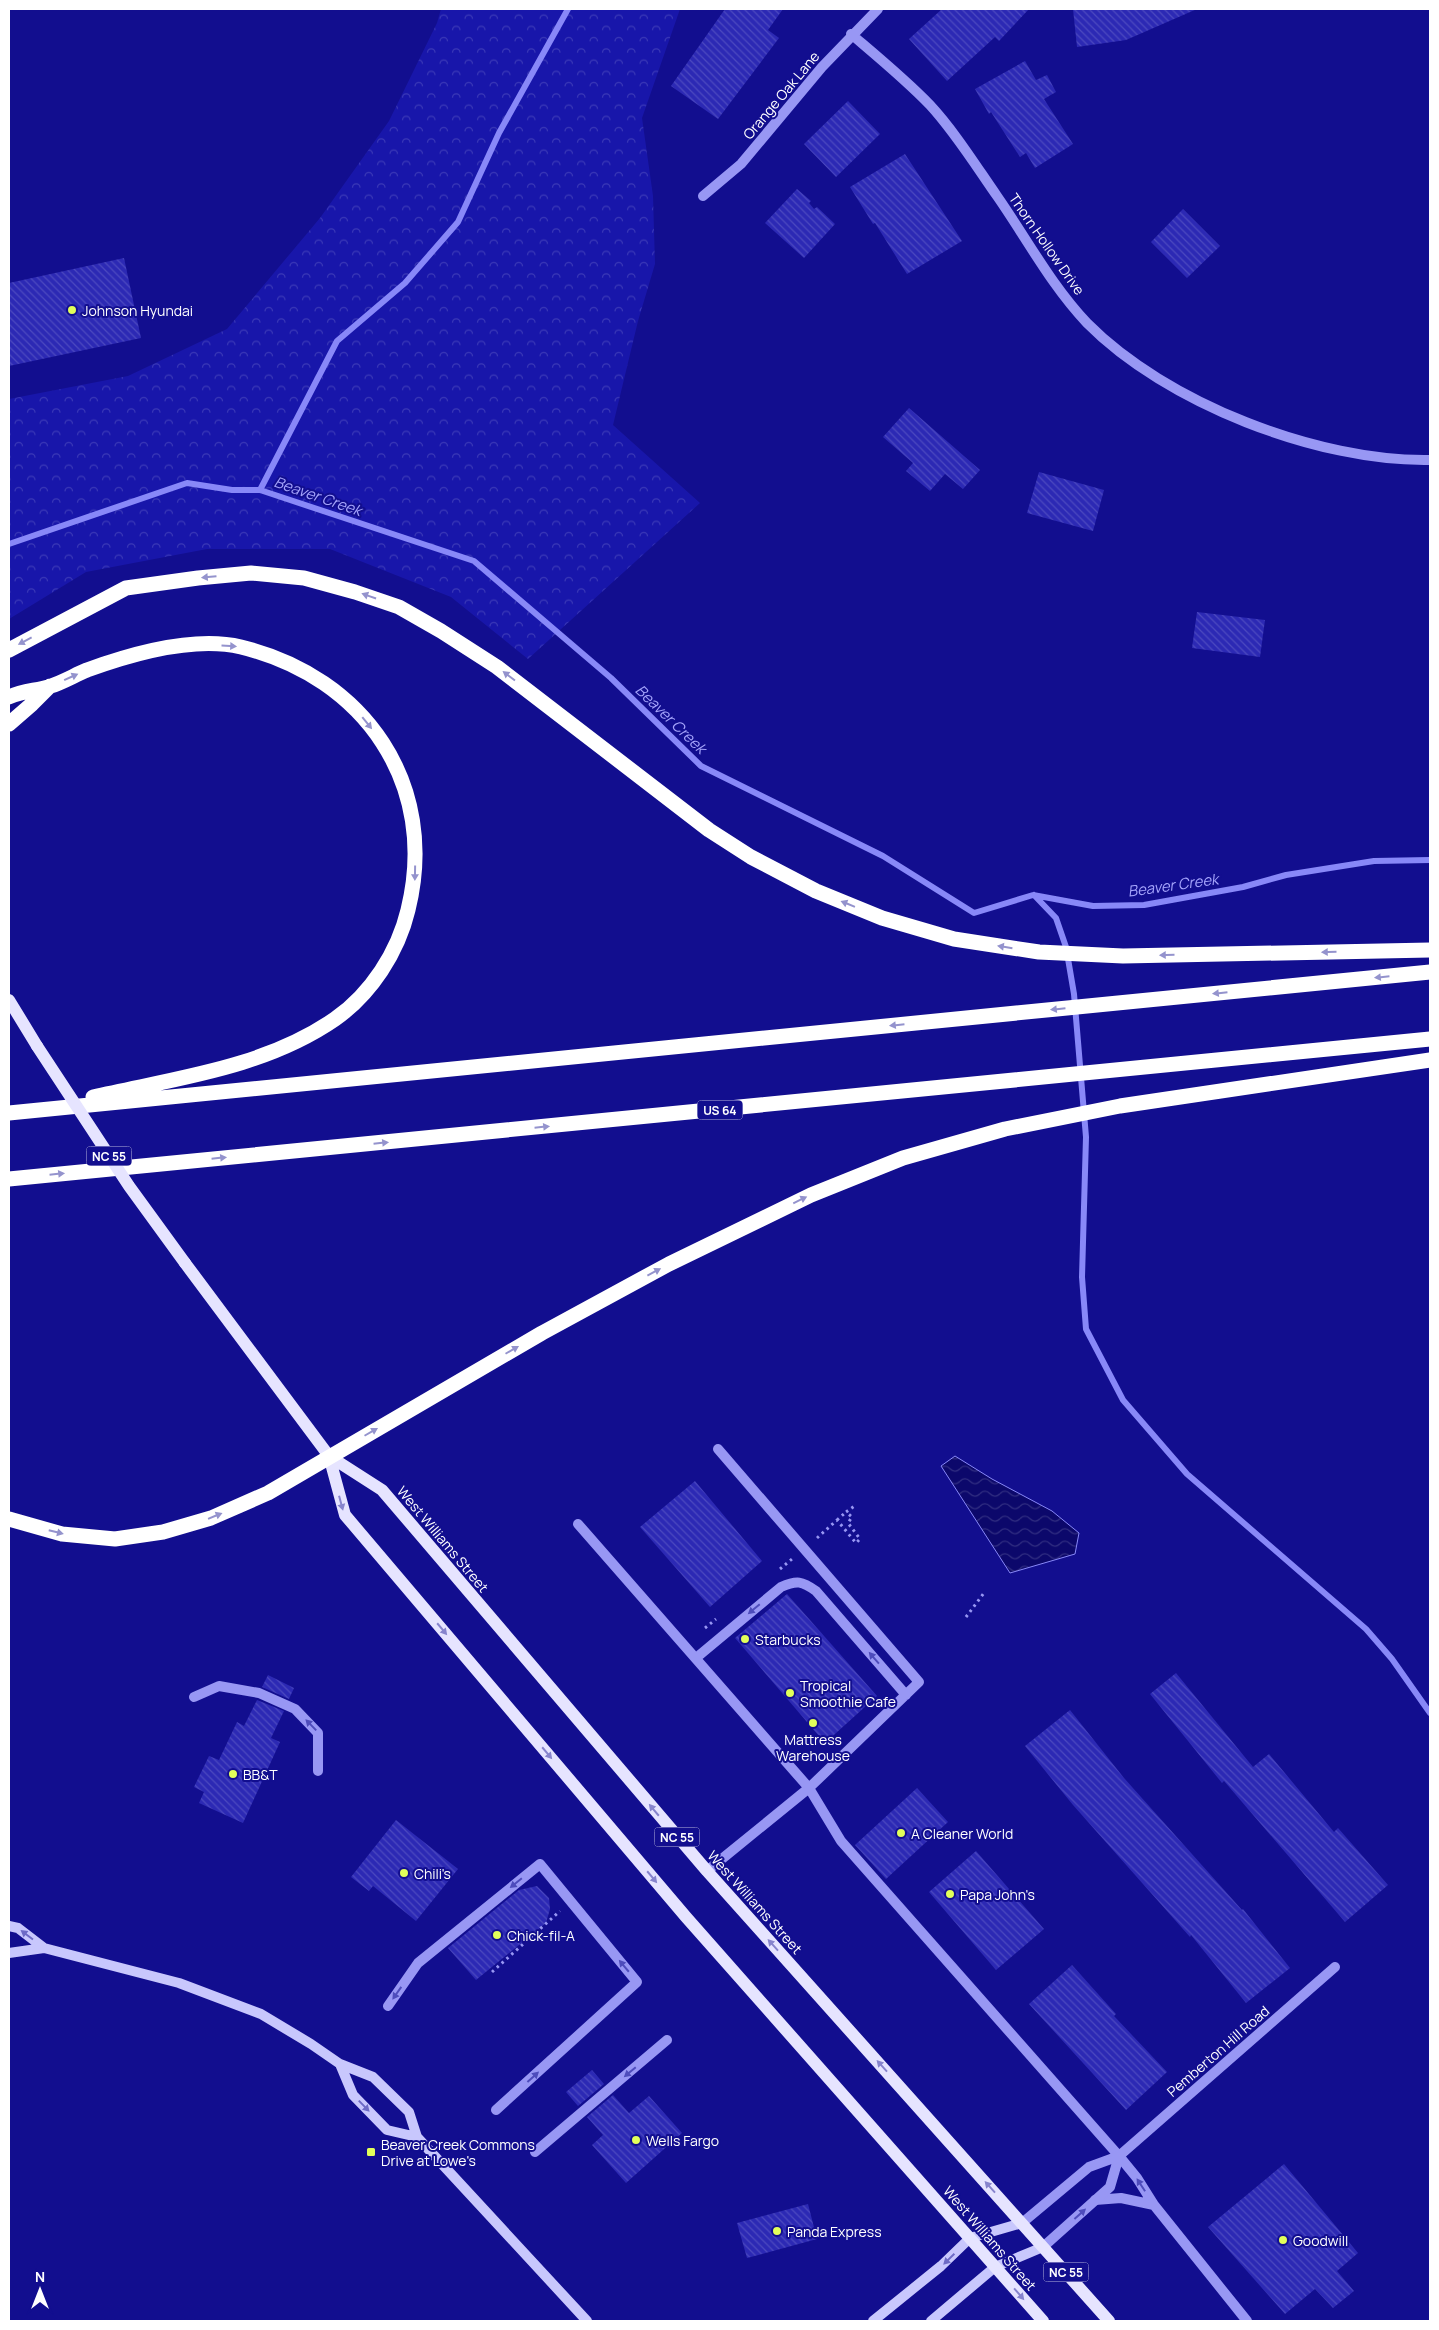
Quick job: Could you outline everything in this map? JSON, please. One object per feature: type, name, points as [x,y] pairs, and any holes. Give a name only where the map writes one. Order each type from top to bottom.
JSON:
[{"type":"highway","points":[[9,650],[126,588],[198,578],[251,574],[304,578],[355,592],[399,607],[441,631],[497,667],[672,802],[751,857],[816,891],[882,918],[954,939],[1039,952],[1123,956],[1430,950]]},
{"type":"highway","points":[[9,698],[24,690],[50,686],[117,660],[157,649],[198,644],[239,646],[282,659],[321,679],[359,712],[383,742],[400,775],[410,807],[416,839],[414,884],[403,931],[389,959],[369,987],[338,1017],[294,1044],[248,1061],[34,1111]]},
{"type":"highway","points":[[9,724],[50,686]]},
{"type":"highway","points":[[9,1113],[1430,972]]},
{"type":"highway","name":"US 64","points":[[9,1179],[1430,1039]]},
{"type":"highway","points":[[9,1519],[62,1534],[115,1539],[162,1532],[211,1518],[268,1493],[542,1333],[669,1264],[811,1195],[903,1158],[1005,1129],[1120,1106],[1430,1060]]},
{"type":"main road","name":"NC 55","points":[[12,1005],[129,1186],[329,1456]]},
{"type":"main road","name":"West Williams Street","points":[[329,1456],[382,1490],[707,1872],[1108,2321]]},
{"type":"main road","name":"West Williams Street","points":[[329,1456],[345,1515],[686,1917],[1043,2321]]},
{"type":"street","name":"Orange Oak Lane","points":[[704,196],[740,164],[851,34],[878,9]]},
{"type":"street","name":"Thorn Hollow Drive","points":[[851,34],[930,106],[999,198],[1061,292],[1086,322],[1140,368],[1209,405],[1266,430],[1312,445],[1354,453],[1430,460]]},
{"type":"street","points":[[707,1872],[809,1788],[919,1682],[718,1449]]},
{"type":"street","points":[[578,1524],[809,1788],[842,1841],[854,1856],[1119,2156],[1137,2178],[1154,2205],[1247,2321]]},
{"type":"street","points":[[696,1658],[781,1587],[795,1580],[804,1583],[816,1591],[906,1695]]},
{"type":"street","points":[[194,1697],[219,1686],[259,1693],[295,1709],[318,1733],[318,1771]]},
{"type":"street","points":[[388,2006],[418,1963],[540,1864],[637,1982],[496,2110]]},
{"type":"street","points":[[9,1926],[18,1928],[44,1948]]},
{"type":"street","points":[[9,1953],[44,1948],[145,1973],[206,1991],[269,2018],[340,2064],[373,2076],[409,2112],[416,2137],[586,2321]]},
{"type":"street","name":"Pemberton Hill Road","points":[[1022,2223],[1089,2167],[1119,2156],[1335,1967]]},
{"type":"street","points":[[535,2152],[667,2040]]},
{"type":"street","points":[[340,2064],[353,2095],[387,2130],[416,2137]]},
{"type":"street","points":[[931,2321],[995,2267],[1043,2246],[1110,2186],[1119,2156]]},
{"type":"street","points":[[1095,2200],[1121,2198],[1154,2205]]},
{"type":"street","points":[[873,2321],[918,2286],[970,2238],[1022,2223]]},
{"type":"path","points":[[817,1538],[856,1504]]},
{"type":"path","points":[[837,1520],[856,1543],[860,1539],[848,1523],[852,1517],[846,1512]]},
{"type":"path","points":[[966,1617],[984,1593]]},
{"type":"path","points":[[492,1972],[565,1907]]},
{"type":"green space","points":[[441,9],[680,9],[642,118],[653,196],[655,264],[638,321],[613,425],[700,503],[528,659],[451,597],[330,549],[207,549],[86,572],[9,619],[9,399],[128,376],[227,329],[320,218],[389,121],[437,23]]},
{"type":"water","points":[[955,1456],[992,1479],[1052,1511],[1079,1533],[1075,1554],[1010,1573],[941,1466]]},
{"type":"building","points":[[725,9],[783,9],[768,30],[779,38],[718,119],[671,86]]},
{"type":"building","points":[[942,9],[1029,9],[999,41],[995,37],[947,81],[909,39]]},
{"type":"building","points":[[1073,9],[1197,9],[1126,40],[1077,47]]},
{"type":"building","points":[[1025,61],[1036,80],[1047,75],[1056,92],[1044,99],[1073,144],[1035,168],[1026,153],[1020,157],[991,112],[989,114],[975,89]]},
{"type":"building","points":[[848,101],[880,134],[836,177],[804,144]]},
{"type":"building","points":[[905,154],[962,241],[907,274],[850,187]]},
{"type":"building","points":[[797,189],[811,201],[809,203],[814,209],[817,207],[835,224],[804,258],[765,223]]},
{"type":"building","points":[[1183,209],[1220,246],[1187,278],[1151,242]]},
{"type":"building","name":"Johnson Hyundai","points":[[124,258],[141,338],[9,366],[9,283]]},
{"type":"building","points":[[909,408],[980,470],[963,489],[945,474],[930,491],[906,471],[913,463],[883,437]]},
{"type":"building","points":[[1039,472],[1104,490],[1093,531],[1027,513]]},
{"type":"building","points":[[1197,612],[1265,620],[1260,657],[1192,648]]},
{"type":"building","points":[[695,1481],[762,1561],[710,1607],[640,1527]]},
{"type":"building","points":[[787,1594],[877,1696],[825,1743],[735,1638]]},
{"type":"building","points":[[1176,1673],[1253,1767],[1269,1754],[1334,1832],[1338,1828],[1388,1885],[1345,1922],[1224,1781],[1222,1783],[1150,1694]]},
{"type":"building","points":[[268,1675],[294,1688],[289,1699],[262,1687]]},
{"type":"building","name":"BB&T","points":[[257,1700],[284,1711],[271,1738],[280,1742],[243,1823],[199,1803],[204,1792],[194,1787],[209,1756],[219,1760],[237,1722],[244,1726]]},
{"type":"building","points":[[1070,1710],[1124,1778],[1243,1909],[1290,1968],[1246,2003],[1191,1935],[1190,1937],[1073,1805],[1025,1746]]},
{"type":"building","name":"A Cleaner World","points":[[917,1788],[948,1822],[886,1879],[855,1845]]},
{"type":"building","name":"Chili's","points":[[396,1820],[458,1869],[416,1921],[373,1886],[369,1891],[351,1877]]},
{"type":"building","points":[[976,1851],[1044,1929],[996,1970],[929,1892]]},
{"type":"building","name":"Chick-fil-A","points":[[537,1886],[549,1898],[550,1909],[546,1923],[476,1980],[448,1948],[519,1890]]},
{"type":"building","points":[[1072,1965],[1116,2014],[1114,2016],[1167,2072],[1126,2110],[1029,2004]]},
{"type":"building","points":[[592,2070],[604,2084],[578,2106],[566,2092]]},
{"type":"building","name":"Wells Fargo","points":[[613,2095],[629,2113],[649,2096],[682,2133],[626,2183],[592,2145],[603,2135],[587,2117]]},
{"type":"building","name":"Goodwill","points":[[1284,2164],[1358,2253],[1337,2271],[1354,2291],[1333,2308],[1315,2289],[1285,2314],[1208,2227]]},
{"type":"building","name":"Panda Express","points":[[808,2204],[817,2239],[747,2258],[737,2223]]},
{"type":"waterway","points":[[260,490],[337,341],[405,283],[458,222],[499,133],[568,9]]},
{"type":"waterway","name":"Beaver Creek","points":[[9,544],[187,483],[232,490],[260,490],[474,561],[611,678],[701,766],[883,856],[974,913],[1033,895],[1093,906],[1144,905],[1243,887],[1286,875],[1374,861],[1430,860]]},
{"type":"waterway","points":[[1034,895],[1056,918],[1066,947],[1074,994],[1086,1137],[1082,1277],[1086,1329],[1123,1400],[1187,1474],[1366,1629],[1392,1659],[1430,1713]]},
{"type":"place","name":"Johnson Hyundai","points":[[72,310]]},
{"type":"place","name":"Starbucks","points":[[745,1639]]},
{"type":"place","name":"Tropical Smoothie Cafe","points":[[790,1693]]},
{"type":"place","name":"Mattress Warehouse","points":[[813,1723]]},
{"type":"place","name":"BB&T","points":[[233,1774]]},
{"type":"place","name":"A Cleaner World","points":[[901,1833]]},
{"type":"place","name":"Chili's","points":[[404,1873]]},
{"type":"place","name":"Papa John's","points":[[950,1894]]},
{"type":"place","name":"Chick-fil-A","points":[[497,1935]]},
{"type":"place","name":"Wells Fargo","points":[[636,2140]]},
{"type":"place","name":"Beaver Creek Commons Drive at Lowe's","points":[[371,2152]]},
{"type":"place","name":"Panda Express","points":[[777,2231]]},
{"type":"place","name":"Goodwill","points":[[1283,2240]]}]
